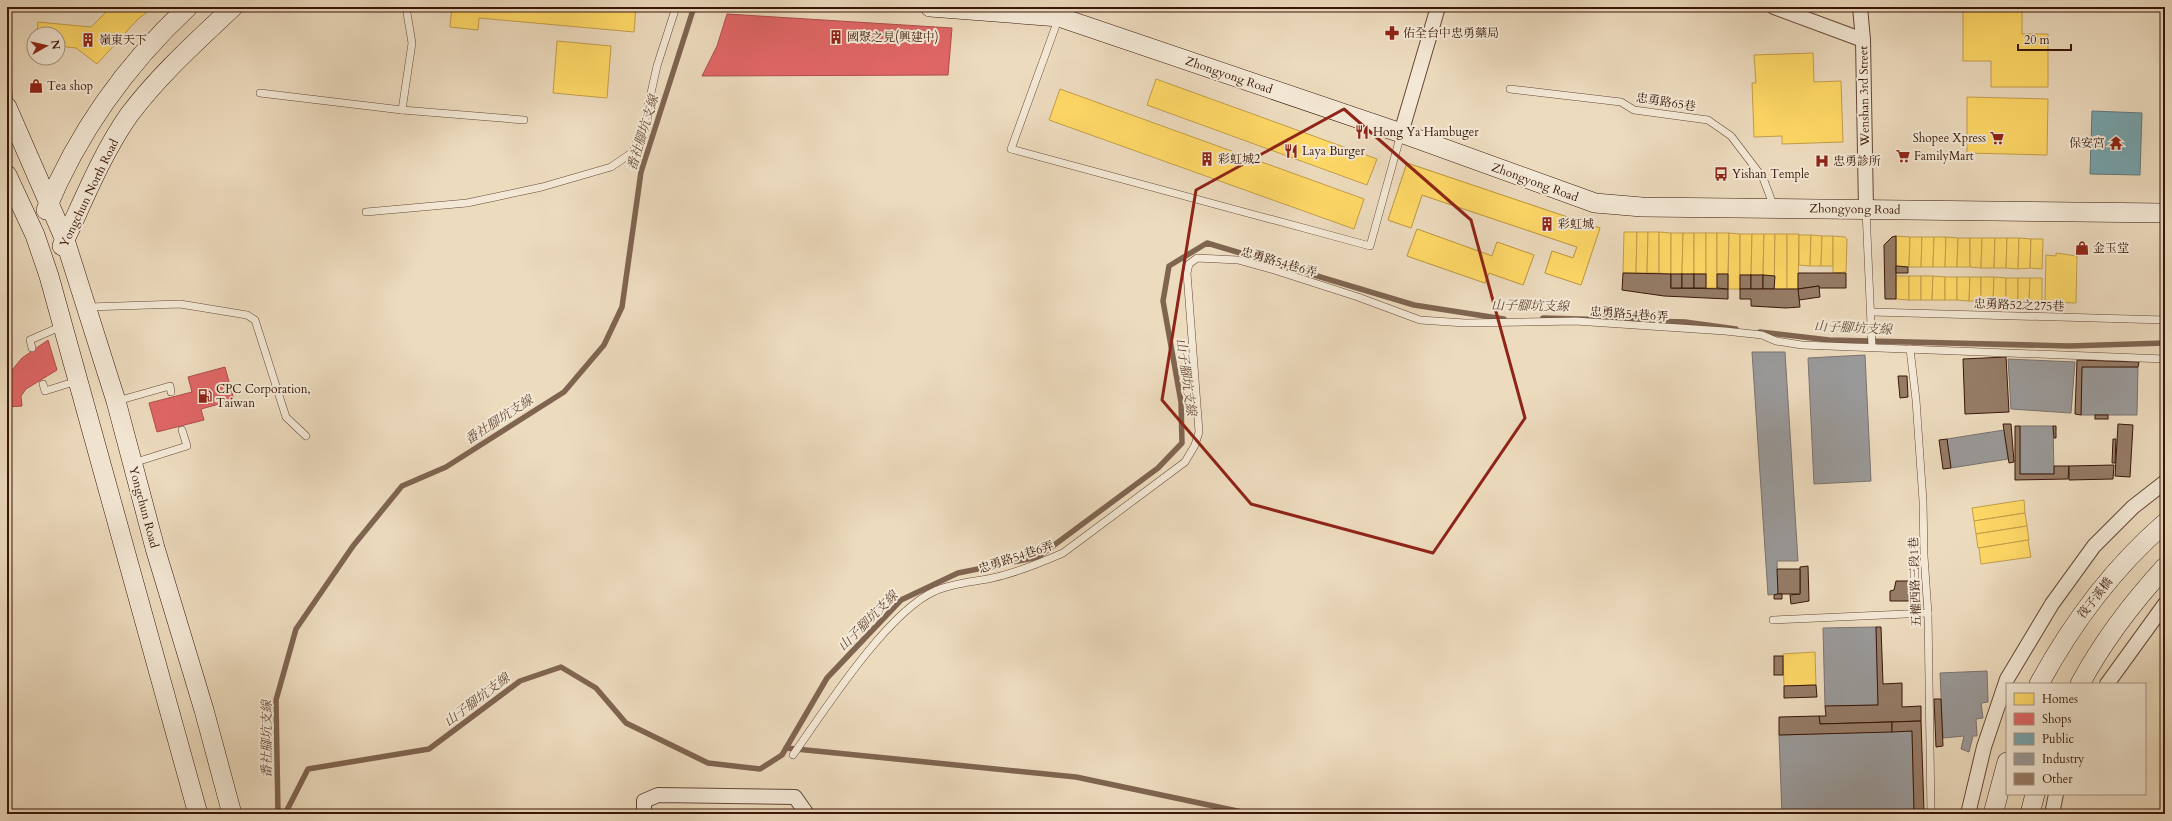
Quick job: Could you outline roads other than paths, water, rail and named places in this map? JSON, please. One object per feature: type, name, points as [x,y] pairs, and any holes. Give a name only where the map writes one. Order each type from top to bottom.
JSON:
[{"type":"street","points":[[35,235],[49,202],[82,136],[122,79],[159,34],[188,7]]},
{"type":"street","name":"Yongchun North Road","points":[[49,276],[104,157],[130,115],[180,57],[233,7]]},
{"type":"street","name":"Zhongyong Road","points":[[930,7],[1060,12],[1595,203],[1642,207],[1774,207],[1866,210],[2165,213]]},
{"type":"street","points":[[1401,133],[1438,7]]},
{"type":"street","points":[[1774,7],[1863,40]]},
{"type":"street","name":"Wenshan 3rd Street","points":[[1860,7],[1863,40],[1866,210]]},
{"type":"street","name":"Yongchun Road","points":[[8,109],[65,240],[116,401],[155,548],[204,710],[232,814]]},
{"type":"street","points":[[7,175],[35,235],[49,276],[198,814]]},
{"type":"street","points":[[1968,814],[1984,747],[2007,679],[2052,604],[2094,546],[2133,507],[2165,482]]},
{"type":"street","name":"筏子溪橋","points":[[2040,683],[2074,625],[2096,595],[2120,567],[2165,523]]},
{"type":"street","points":[[2081,683],[2107,639],[2127,611],[2165,567]]},
{"type":"street","points":[[2108,683],[2165,604]]},
{"type":"street","points":[[1994,814],[2006,766]]},
{"type":"street","points":[[644,814],[644,801],[658,795],[795,797],[807,814]]},
{"type":"street","points":[[2030,814],[2035,795]]},
{"type":"street","points":[[2052,814],[2056,795]]},
{"type":"lane","points":[[402,110],[412,43],[406,7]]},
{"type":"lane","points":[[366,212],[467,203],[542,187],[611,167],[633,152],[644,124],[657,66],[676,7]]},
{"type":"lane","points":[[1060,12],[1011,149],[1370,246],[1401,133]]},
{"type":"lane","points":[[7,72],[8,109]]},
{"type":"lane","name":"忠勇路65巷","points":[[1510,89],[1621,102],[1634,110],[1708,120],[1731,136],[1763,178],[1774,207]]},
{"type":"lane","points":[[260,93],[402,110],[524,120]]},
{"type":"lane","points":[[1866,210],[1872,312],[1872,347]]},
{"type":"lane","name":"忠勇路54巷6弄","points":[[793,755],[869,651],[905,612],[935,591],[993,578],[1040,563],[1063,553],[1185,462],[1196,445],[1199,432],[1187,273],[1189,264],[1197,258],[1238,260],[1274,270],[1420,320],[1465,323],[1598,323],[1732,331],[1762,335],[1776,341],[1802,345],[2165,360]]},
{"type":"lane","points":[[86,307],[180,304],[247,316],[255,320],[286,417],[306,436]]},
{"type":"lane","name":"忠勇路52之275巷","points":[[1872,312],[2165,320]]},
{"type":"lane","points":[[32,348],[30,340],[62,326]]},
{"type":"lane","name":"五權西路三段1巷","points":[[1910,349],[1916,400],[1928,613],[1931,814]]},
{"type":"lane","points":[[43,384],[45,391],[77,381]]},
{"type":"lane","points":[[116,401],[170,386],[172,392]]},
{"type":"lane","points":[[133,463],[187,446],[182,430]]},
{"type":"lane","points":[[1773,620],[1928,613]]},
{"type":"waterway","name":"番社腳坑支線","points":[[278,814],[276,700],[296,629],[353,546],[402,486],[446,467],[564,392],[604,345],[622,307],[641,172],[694,7]]},
{"type":"waterway","name":"山子腳坑支線","points":[[285,814],[308,769],[429,749],[520,681],[561,667],[596,688],[626,723],[708,763],[760,769],[782,755],[827,678],[901,600],[958,573],[1038,557],[1158,468],[1182,443],[1181,402],[1163,301],[1169,266],[1207,243],[1414,305],[1504,319]]},
{"type":"waterway","name":"山子腳坑支線","points":[[1543,318],[1685,322],[1736,329]]},
{"type":"waterway","name":"山子腳坑支線","points":[[1760,332],[1829,340],[2069,346],[2165,343]]},
{"type":"waterway","points":[[786,748],[1076,777],[1242,812],[1278,814]]},
{"type":"place","name":"佑全台中忠勇藥局","points":[[1392,33]]},
{"type":"place","name":"國聚之見(興建中)","points":[[836,37]]},
{"type":"place","name":"嶺東天下","points":[[88,40]]},
{"type":"place","name":"Tea shop","points":[[36,86]]},
{"type":"place","name":"Hong Ya Hambuger","points":[[1362,132]]},
{"type":"place","name":"Shopee Xpress","points":[[1997,138]]},
{"type":"place","name":"保安宮","points":[[2116,143]]},
{"type":"place","name":"Laya Burger","points":[[1291,151]]},
{"type":"place","name":"FamilyMart","points":[[1903,156]]},
{"type":"place","name":"彩虹城2","points":[[1207,159]]},
{"type":"place","name":"忠勇診所","points":[[1822,161]]},
{"type":"place","name":"Yishan Temple","points":[[1721,174]]},
{"type":"place","name":"彩虹城","points":[[1547,224]]},
{"type":"place","name":"金玉堂","points":[[2082,248]]},
{"type":"place","name":"CPC Corporation, Taiwan","points":[[205,396]]}]
